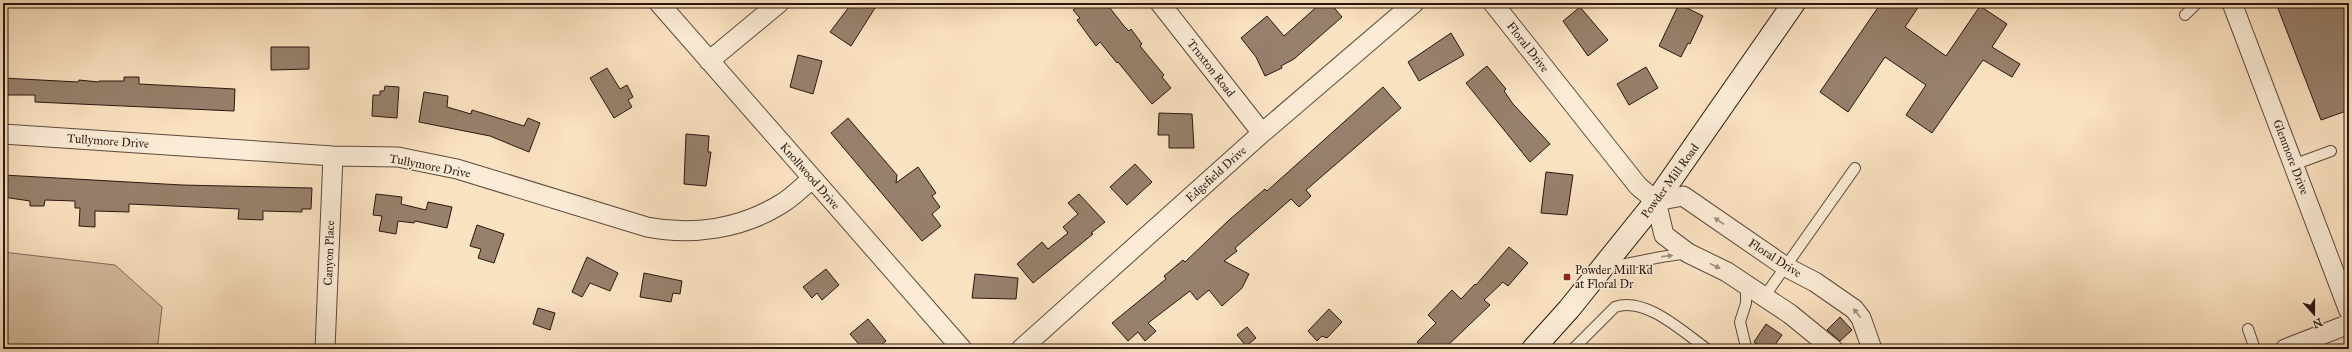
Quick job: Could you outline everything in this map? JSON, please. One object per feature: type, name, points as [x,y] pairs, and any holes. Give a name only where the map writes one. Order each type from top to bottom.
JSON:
[{"type":"main road","name":"Powder Mill Road","points":[[1533,349],[1656,201],[1794,3]]},
{"type":"street","name":"Knollwood Drive","points":[[659,3],[962,349]]},
{"type":"street","points":[[709,61],[778,3]]},
{"type":"street","name":"Truxton Road","points":[[1160,3],[1262,133]]},
{"type":"street","name":"Edgefield Drive","points":[[1021,349],[1262,133],[1414,3]]},
{"type":"street","name":"Floral Drive","points":[[1492,3],[1638,186],[1656,201],[1683,196],[1786,266],[1815,282],[1854,309],[1862,318],[1872,349]]},
{"type":"street","name":"Glenmore Drive","points":[[2232,3],[2349,311]]},
{"type":"street","name":"Tullymore Drive","points":[[3,134],[333,156],[398,157],[457,169],[647,227],[676,232],[694,231],[739,224],[781,204],[812,179]]},
{"type":"street","name":"Canyon Place","points":[[325,349],[333,156]]},
{"type":"street","points":[[1656,201],[1664,235],[1688,253],[1727,272],[1790,314],[1834,349]]},
{"type":"street","points":[[2285,349],[2349,324]]},
{"type":"lane","points":[[2186,15],[2197,3]]},
{"type":"lane","points":[[2293,165],[2331,151]]},
{"type":"lane","points":[[1764,297],[1855,168]]},
{"type":"lane","points":[[1601,269],[1661,256],[1688,253]]},
{"type":"lane","points":[[1746,286],[1746,302],[1740,322],[1746,347],[1748,349]]},
{"type":"lane","points":[[1573,349],[1615,307],[1624,304],[1642,306],[1707,349]]},
{"type":"lane","points":[[2248,329],[2255,349]]},
{"type":"shaded area","points":[[3,252],[115,265],[162,307],[158,343],[148,349],[3,349]]},
{"type":"building","points":[[852,3],[868,3],[875,8],[851,46],[830,32]]},
{"type":"building","points":[[1082,3],[1106,3],[1124,26],[1129,31],[1131,29],[1142,44],[1140,46],[1164,75],[1162,77],[1171,88],[1152,104],[1100,42],[1096,46],[1077,20],[1080,18],[1073,10]]},
{"type":"building","points":[[1321,3],[1330,3],[1342,17],[1294,59],[1281,66],[1282,68],[1265,76],[1256,57],[1241,38],[1267,16],[1284,36]]},
{"type":"building","points":[[1881,3],[1921,3],[1905,27],[1946,56],[1980,6],[2007,24],[1992,47],[2020,64],[2012,77],[1983,60],[1932,133],[1906,115],[1926,85],[1885,57],[1848,112],[1820,92]]},
{"type":"building","points":[[2276,3],[2349,3],[2349,110],[2321,120]]},
{"type":"building","points":[[1679,4],[1703,16],[1690,44],[1688,43],[1681,57],[1659,46]]},
{"type":"building","points":[[1580,7],[1608,40],[1588,56],[1563,21]]},
{"type":"building","points":[[1451,33],[1464,55],[1419,81],[1408,62]]},
{"type":"building","points":[[271,47],[309,47],[309,69],[271,70]]},
{"type":"building","points":[[798,55],[822,61],[813,94],[790,87]]},
{"type":"building","points":[[1487,66],[1506,89],[1504,91],[1513,104],[1550,144],[1530,162],[1466,83]]},
{"type":"building","points":[[1646,67],[1658,88],[1629,105],[1617,84]]},
{"type":"building","points":[[607,68],[620,89],[627,85],[633,97],[628,100],[632,107],[614,118],[590,78]]},
{"type":"building","points":[[124,77],[139,77],[139,84],[235,89],[234,111],[35,102],[35,95],[3,95],[3,78],[99,82],[124,81]]},
{"type":"building","points":[[385,86],[399,87],[397,118],[372,116],[373,95],[380,95],[380,91],[384,91]]},
{"type":"building","points":[[1383,87],[1401,108],[1306,190],[1311,196],[1299,207],[1291,199],[1235,248],[1237,251],[1224,261],[1249,274],[1242,288],[1222,306],[1209,290],[1197,300],[1190,291],[1148,323],[1156,331],[1145,341],[1138,332],[1128,341],[1112,323],[1166,279],[1164,276],[1183,260],[1185,262],[1229,220],[1265,189],[1267,191]]},
{"type":"building","points":[[424,92],[448,96],[447,107],[471,114],[472,110],[524,126],[528,118],[540,123],[529,152],[490,136],[419,122]]},
{"type":"building","points":[[1159,113],[1192,114],[1194,148],[1169,148],[1169,135],[1158,135]]},
{"type":"building","points":[[848,118],[897,175],[896,183],[918,167],[936,193],[932,196],[940,207],[932,214],[941,226],[922,241],[831,133]]},
{"type":"building","points":[[686,134],[709,136],[708,152],[711,152],[706,186],[684,184]]},
{"type":"building","points":[[1135,164],[1152,182],[1127,205],[1110,187]]},
{"type":"building","points":[[1546,172],[1573,175],[1567,215],[1541,213]]},
{"type":"building","points":[[3,175],[182,185],[312,188],[311,209],[302,209],[302,212],[263,211],[263,220],[238,219],[239,209],[129,204],[129,212],[95,211],[95,227],[79,226],[80,208],[75,208],[75,201],[45,200],[44,206],[30,206],[30,201],[3,197]]},
{"type":"building","points":[[376,194],[402,197],[401,204],[426,210],[428,202],[452,207],[447,228],[415,221],[414,223],[398,221],[396,234],[379,231],[382,216],[373,215]]},
{"type":"building","points":[[1079,194],[1105,222],[1091,233],[1093,234],[1033,283],[1017,264],[1042,242],[1048,249],[1068,233],[1063,227],[1078,214],[1068,203]]},
{"type":"building","points":[[477,225],[504,234],[494,263],[478,258],[481,249],[470,246]]},
{"type":"building","points":[[1509,247],[1528,263],[1508,286],[1503,282],[1484,300],[1490,305],[1444,349],[1424,349],[1417,342],[1436,323],[1428,315],[1452,290],[1461,299],[1475,284],[1476,285]]},
{"type":"building","points":[[587,257],[618,273],[610,291],[590,283],[582,297],[572,292]]},
{"type":"building","points":[[826,269],[839,285],[822,300],[817,293],[812,298],[803,287]]},
{"type":"building","points":[[644,273],[682,281],[680,294],[673,293],[671,302],[640,297]]},
{"type":"building","points":[[975,274],[1018,278],[1016,299],[972,298]]},
{"type":"building","points":[[538,308],[555,313],[550,330],[533,324]]},
{"type":"building","points":[[1329,309],[1342,322],[1327,338],[1322,336],[1317,341],[1308,331]]},
{"type":"building","points":[[1840,317],[1852,330],[1840,341],[1827,330]]},
{"type":"building","points":[[868,319],[886,341],[876,349],[863,349],[850,334]]},
{"type":"building","points":[[1766,324],[1782,335],[1772,349],[1765,349],[1754,342]]},
{"type":"building","points":[[1247,327],[1256,338],[1246,346],[1237,335]]},
{"type":"place","name":"Powder Mill Rd at Floral Dr","points":[[1567,277]]}]
